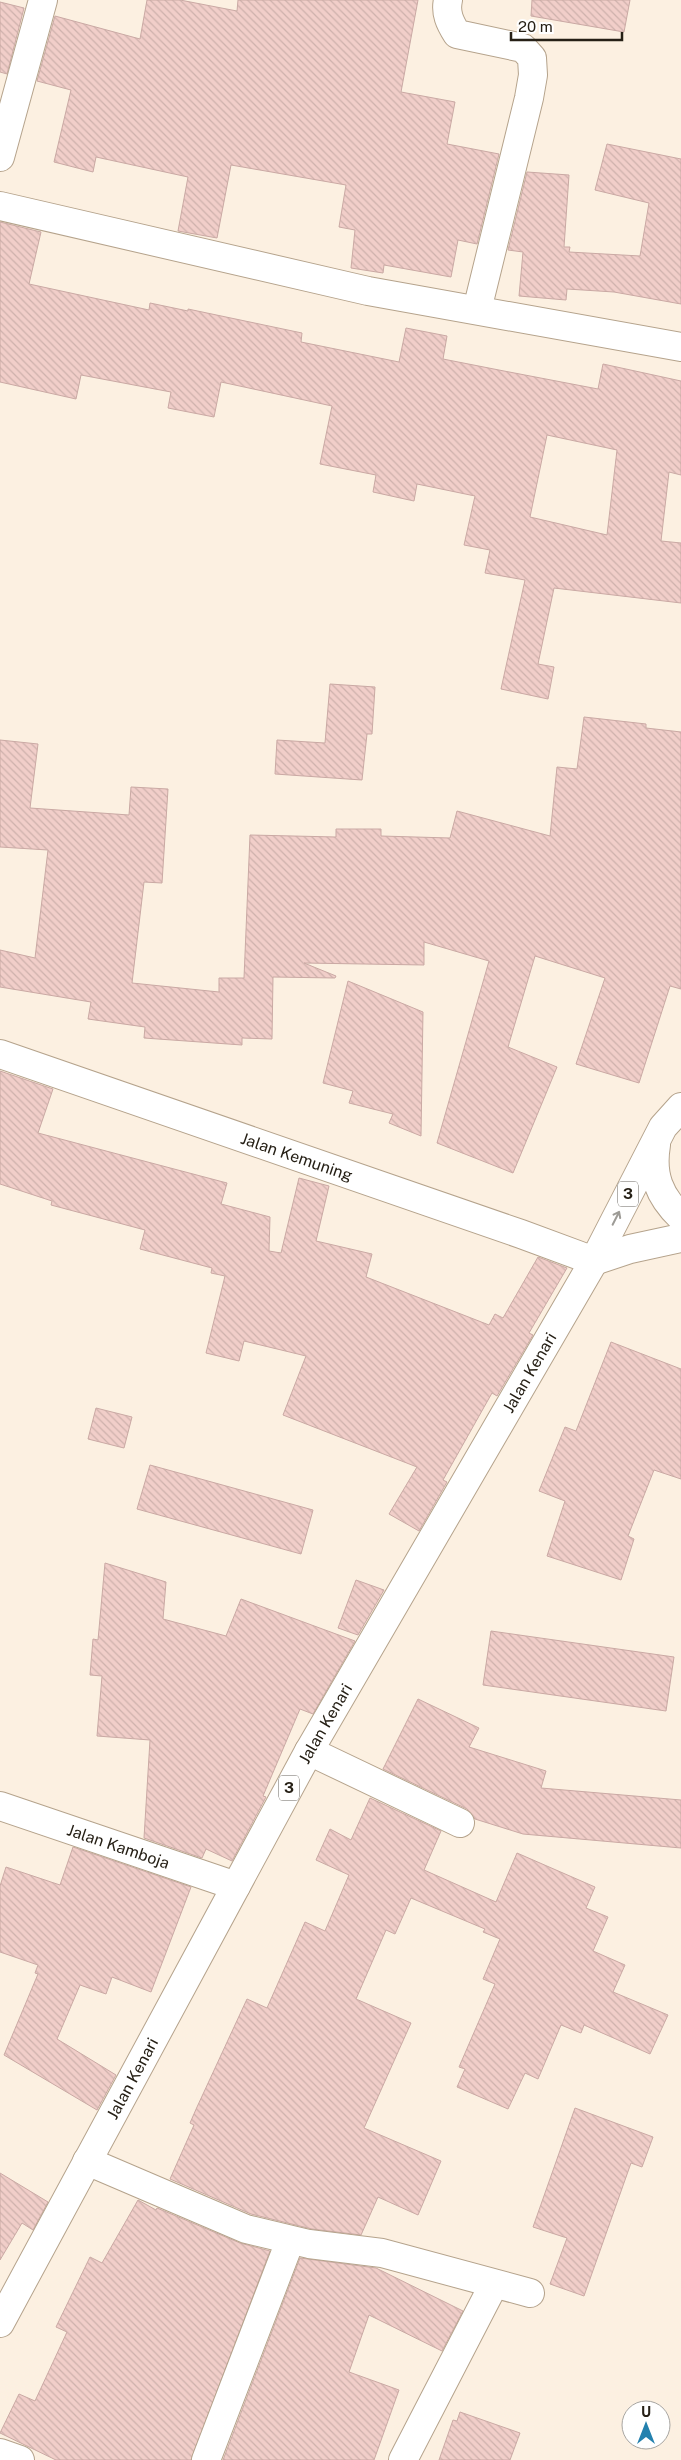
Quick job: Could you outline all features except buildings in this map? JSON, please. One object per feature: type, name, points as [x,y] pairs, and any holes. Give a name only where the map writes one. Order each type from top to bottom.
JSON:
[{"type":"main road","points":[[0,157],[43,0]]},
{"type":"main road","points":[[448,0],[446,9],[450,23],[457,34],[522,48],[532,58],[533,75],[529,98],[477,310]]},
{"type":"main road","points":[[0,206],[368,291],[681,347]]},
{"type":"main road","name":"Jalan Kemuning","points":[[0,1054],[594,1261]]},
{"type":"main road","name":"3","points":[[594,1261],[663,1127],[681,1107]]},
{"type":"main road","name":"3","points":[[663,1127],[655,1146],[653,1166],[658,1186],[668,1204],[681,1217]]},
{"type":"main road","points":[[594,1261],[630,1249],[681,1238]]},
{"type":"main road","name":"Jalan Kenari","points":[[0,2324],[309,1751],[594,1261]]},
{"type":"main road","points":[[309,1751],[460,1823]]},
{"type":"main road","name":"Jalan Kamboja","points":[[0,1806],[236,1886]]},
{"type":"main road","points":[[86,2162],[246,2229],[290,2241],[382,2253],[530,2293]]},
{"type":"main road","points":[[206,2460],[290,2241]]},
{"type":"main road","points":[[403,2460],[494,2284]]},
{"type":"main road","points":[[0,2454],[20,2460]]}]
